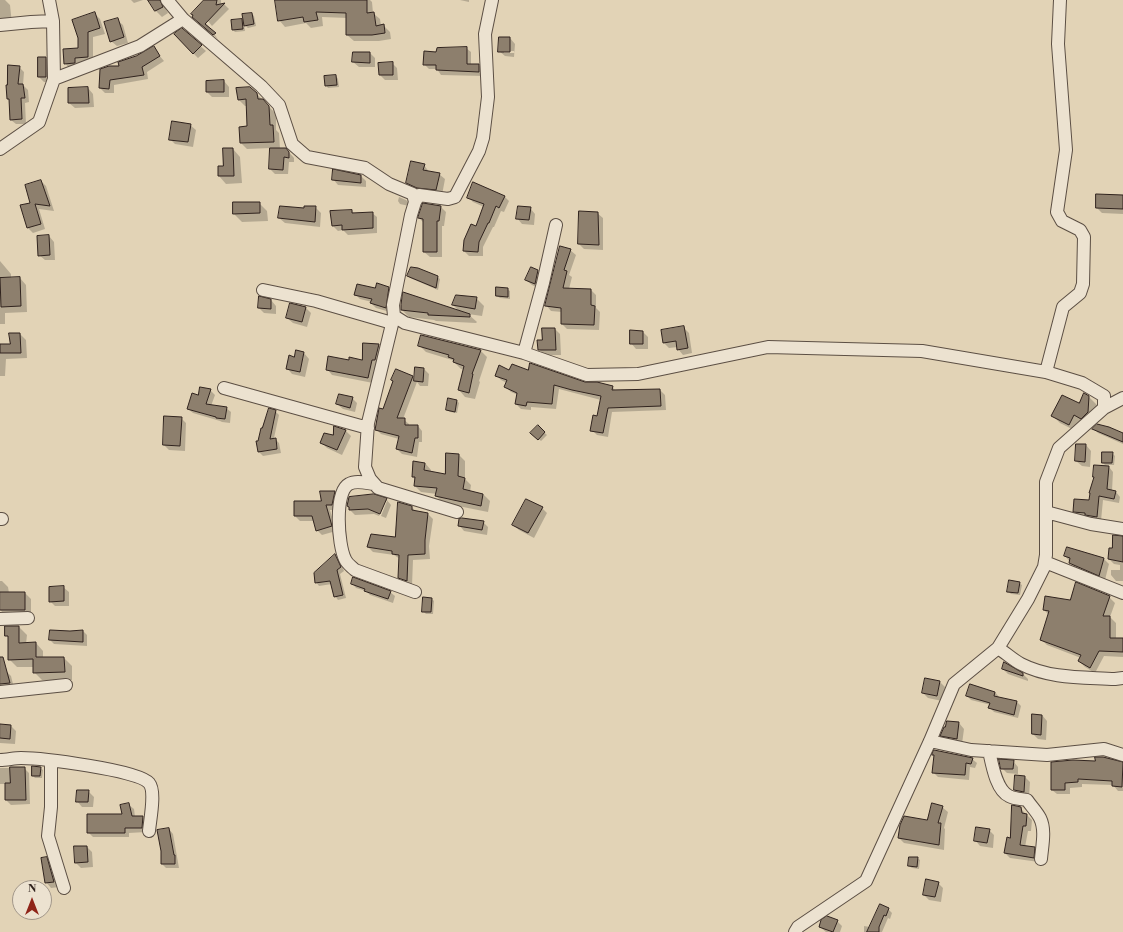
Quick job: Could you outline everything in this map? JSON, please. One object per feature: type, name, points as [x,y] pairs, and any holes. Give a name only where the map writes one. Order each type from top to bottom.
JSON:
[{"type":"street","points":[[0,148],[39,122],[54,79],[53,21],[49,0]]},
{"type":"street","points":[[167,0],[182,19],[261,86],[279,105],[292,144],[307,158],[366,168],[389,184],[413,194],[416,202]]},
{"type":"street","points":[[457,512],[392,494],[378,488],[370,479],[366,467],[368,428],[393,320],[393,305],[410,215],[419,195],[448,199],[455,197],[479,151],[483,138],[488,97],[485,34],[492,0]]},
{"type":"street","points":[[1046,372],[1063,307],[1080,293],[1083,284],[1084,237],[1080,230],[1062,221],[1057,212],[1066,150],[1058,44],[1060,0]]},
{"type":"street","points":[[54,79],[140,46],[182,19]]},
{"type":"street","points":[[0,25],[53,21]]},
{"type":"street","points":[[524,353],[543,283],[556,225]]},
{"type":"street","points":[[263,290],[316,301],[524,353],[587,375],[638,374],[768,347],[922,351],[1046,372],[1082,383],[1104,396],[1104,408]]},
{"type":"street","points":[[224,388],[368,428]]},
{"type":"street","points":[[795,932],[798,927],[866,881],[930,741],[954,684],[998,648],[1028,599],[1044,567],[1046,555],[1046,482],[1059,448],[1104,408],[1123,398]]},
{"type":"street","points":[[374,484],[356,482],[350,483],[344,488],[341,495],[339,521],[340,542],[344,557],[347,564],[355,570],[415,592]]},
{"type":"street","points":[[1046,512],[1091,524],[1123,529]]},
{"type":"street","points":[[1045,562],[1123,593]]},
{"type":"street","points":[[0,620],[28,618]]},
{"type":"street","points":[[998,648],[1020,664],[1056,676],[1115,679],[1123,678]]},
{"type":"street","points":[[0,692],[66,685]]},
{"type":"street","points":[[930,741],[971,750],[1047,755],[1104,750],[1123,755]]},
{"type":"street","points":[[989,751],[995,776],[1001,788],[1008,796],[1027,800],[1039,817],[1043,835],[1041,859]]},
{"type":"street","points":[[0,760],[22,758],[85,765],[116,771],[144,779],[149,782],[152,787],[149,831]]},
{"type":"street","points":[[51,761],[51,807],[48,836],[64,888]]},
{"type":"building","points":[[148,0],[160,0],[163,7],[155,11]]},
{"type":"building","points":[[204,0],[217,0],[216,5],[225,3],[205,24],[216,33],[213,35],[192,17],[193,15],[191,14]]},
{"type":"building","points":[[275,0],[367,0],[367,13],[374,12],[376,26],[384,24],[385,33],[372,35],[346,35],[346,13],[316,12],[318,20],[304,22],[303,17],[278,21]]},
{"type":"building","points":[[95,12],[100,28],[88,32],[88,57],[75,58],[75,63],[64,64],[63,49],[78,48],[78,38],[72,20]]},
{"type":"building","points":[[252,13],[254,24],[244,26],[242,14]]},
{"type":"building","points":[[118,18],[124,37],[110,42],[104,22]]},
{"type":"building","points":[[242,19],[243,29],[232,30],[231,20]]},
{"type":"building","points":[[182,28],[202,45],[193,54],[174,34]]},
{"type":"building","points":[[499,37],[510,37],[510,52],[498,52]]},
{"type":"building","points":[[154,46],[160,56],[142,67],[144,75],[110,80],[109,89],[99,88],[100,69],[109,66],[119,66],[118,62],[136,56]]},
{"type":"building","points":[[467,47],[467,64],[479,64],[479,72],[436,70],[436,65],[423,65],[424,51],[436,52],[437,48]]},
{"type":"building","points":[[353,52],[370,52],[370,63],[352,62]]},
{"type":"building","points":[[38,57],[46,57],[46,77],[38,77]]},
{"type":"building","points":[[393,62],[393,75],[379,75],[378,63]]},
{"type":"building","points":[[8,65],[20,66],[18,84],[23,84],[25,98],[21,98],[22,119],[10,120],[9,99],[7,99],[6,85]]},
{"type":"building","points":[[336,75],[337,85],[325,86],[324,76]]},
{"type":"building","points":[[224,80],[224,92],[206,92],[206,81]]},
{"type":"building","points":[[88,87],[89,103],[68,103],[68,88]]},
{"type":"building","points":[[250,87],[257,93],[258,99],[263,99],[269,106],[270,125],[273,125],[274,142],[240,143],[239,127],[247,126],[246,99],[238,100],[236,88]]},
{"type":"building","points":[[172,121],[191,124],[188,142],[169,140]]},
{"type":"building","points":[[223,148],[233,148],[234,176],[218,176],[218,166],[223,166]]},
{"type":"building","points":[[270,148],[286,148],[289,152],[289,158],[284,157],[283,170],[269,169]]},
{"type":"building","points":[[411,161],[425,164],[423,170],[440,173],[436,190],[417,188],[406,183]]},
{"type":"building","points":[[333,169],[361,175],[361,183],[332,180]]},
{"type":"building","points":[[41,180],[50,206],[35,204],[41,224],[27,228],[20,205],[30,203],[25,185]]},
{"type":"building","points":[[473,182],[505,196],[499,208],[496,206],[479,242],[478,252],[463,251],[464,240],[471,224],[476,226],[484,204],[467,198]]},
{"type":"building","points":[[1096,194],[1123,195],[1123,209],[1096,208]]},
{"type":"building","points":[[233,202],[260,202],[260,213],[233,214]]},
{"type":"building","points":[[423,203],[441,206],[439,221],[437,221],[437,252],[423,252],[423,219],[418,218]]},
{"type":"building","points":[[280,206],[304,208],[304,206],[316,206],[315,222],[278,218]]},
{"type":"building","points":[[518,206],[531,207],[529,220],[516,219]]},
{"type":"building","points":[[352,210],[352,213],[373,212],[373,228],[342,230],[342,225],[332,226],[330,211]]},
{"type":"building","points":[[579,211],[598,212],[599,245],[578,244]]},
{"type":"building","points":[[49,235],[50,255],[38,256],[37,236]]},
{"type":"building","points":[[560,246],[571,249],[564,270],[567,271],[563,288],[591,289],[591,305],[595,306],[594,325],[561,324],[561,308],[545,306]]},
{"type":"building","points":[[411,267],[418,268],[438,276],[436,288],[407,276]]},
{"type":"building","points":[[531,267],[538,270],[535,284],[525,280]]},
{"type":"building","points":[[20,277],[21,306],[1,307],[0,278]]},
{"type":"building","points":[[377,283],[389,287],[386,308],[370,303],[372,299],[354,295],[357,284],[375,288]]},
{"type":"building","points":[[496,287],[508,288],[508,297],[496,296]]},
{"type":"building","points":[[403,292],[470,314],[470,317],[428,315],[428,313],[401,310]]},
{"type":"building","points":[[456,295],[477,297],[475,309],[452,305]]},
{"type":"building","points":[[259,296],[271,299],[271,309],[258,308]]},
{"type":"building","points":[[290,303],[306,307],[302,322],[286,318]]},
{"type":"building","points":[[684,326],[688,348],[677,350],[676,341],[663,343],[661,330]]},
{"type":"building","points":[[542,328],[555,328],[556,350],[538,350],[537,340],[542,340]]},
{"type":"building","points":[[630,330],[643,331],[643,344],[630,344]]},
{"type":"building","points":[[9,333],[20,333],[21,353],[0,353],[0,344],[10,344]]},
{"type":"building","points":[[421,335],[481,350],[472,374],[469,393],[458,390],[464,366],[453,362],[454,359],[448,357],[449,355],[418,346]]},
{"type":"building","points":[[363,343],[379,344],[375,360],[372,360],[368,378],[326,370],[328,356],[349,360],[349,357],[362,360]]},
{"type":"building","points":[[296,350],[304,352],[300,372],[286,369],[289,355],[294,357]]},
{"type":"building","points":[[530,363],[585,382],[597,382],[613,386],[612,390],[660,389],[661,406],[608,408],[603,433],[590,431],[593,415],[597,416],[601,396],[554,385],[552,404],[527,402],[526,406],[515,404],[517,393],[504,387],[507,380],[495,376],[499,365],[509,370],[512,364],[528,370]]},
{"type":"building","points":[[415,367],[424,368],[423,382],[414,381]]},
{"type":"building","points":[[396,369],[413,376],[397,418],[405,418],[405,425],[418,425],[418,438],[415,438],[412,453],[396,449],[399,436],[375,430],[379,408],[383,409],[393,381],[391,380]]},
{"type":"building","points":[[200,387],[211,389],[206,404],[227,407],[225,419],[216,418],[187,409],[192,393],[198,395]]},
{"type":"building","points":[[1084,393],[1089,396],[1088,412],[1081,419],[1074,415],[1069,425],[1051,416],[1062,395],[1079,403]]},
{"type":"building","points":[[339,394],[353,397],[350,408],[336,404]]},
{"type":"building","points":[[448,398],[457,400],[455,412],[446,410]]},
{"type":"building","points":[[269,408],[276,410],[270,439],[276,438],[277,449],[258,452],[256,441],[258,441],[261,428]]},
{"type":"building","points":[[164,416],[182,417],[180,446],[163,445]]},
{"type":"building","points":[[1097,424],[1123,433],[1123,442],[1092,429]]},
{"type":"building","points":[[538,425],[545,432],[538,440],[530,433]]},
{"type":"building","points":[[334,426],[346,430],[337,450],[320,443],[324,433],[333,435]]},
{"type":"building","points":[[1076,444],[1086,444],[1085,462],[1075,461]]},
{"type":"building","points":[[1102,452],[1113,452],[1112,463],[1102,463]]},
{"type":"building","points":[[446,453],[459,454],[458,476],[465,478],[463,489],[483,494],[481,506],[435,496],[437,488],[414,486],[415,477],[412,477],[413,461],[425,463],[424,470],[445,474]]},
{"type":"building","points":[[1094,465],[1109,466],[1107,489],[1116,491],[1114,499],[1099,496],[1097,517],[1085,515],[1085,513],[1073,512],[1074,499],[1089,500],[1089,493],[1094,477]]},
{"type":"building","points":[[320,491],[335,491],[332,505],[326,505],[332,526],[316,531],[312,516],[294,516],[294,501],[321,501]]},
{"type":"building","points":[[374,494],[387,498],[380,514],[368,509],[349,510],[349,507],[347,506],[349,497]]},
{"type":"building","points":[[526,499],[543,507],[528,533],[512,525]]},
{"type":"building","points":[[398,502],[412,506],[412,510],[428,513],[425,554],[408,555],[407,581],[398,578],[399,555],[392,554],[392,551],[367,547],[371,534],[395,537]]},
{"type":"building","points":[[462,518],[484,521],[482,530],[458,526],[459,519]]},
{"type":"building","points":[[1113,535],[1123,536],[1123,562],[1108,559],[1109,548],[1112,548]]},
{"type":"building","points":[[1067,547],[1104,558],[1099,576],[1069,563],[1070,558],[1064,556]]},
{"type":"building","points":[[335,554],[341,567],[337,570],[343,595],[334,597],[330,581],[315,583],[314,573]]},
{"type":"building","points":[[353,577],[391,591],[388,599],[364,591],[365,589],[351,584]]},
{"type":"building","points":[[1009,580],[1020,582],[1018,593],[1007,592]]},
{"type":"building","points":[[1076,582],[1110,596],[1103,616],[1110,616],[1110,638],[1123,638],[1123,652],[1099,651],[1090,668],[1078,661],[1081,655],[1040,640],[1049,611],[1043,610],[1045,596],[1070,600]]},
{"type":"building","points":[[64,586],[64,601],[49,602],[49,587]]},
{"type":"building","points":[[0,592],[25,592],[25,610],[0,610]]},
{"type":"building","points":[[423,597],[432,598],[431,612],[422,612]]},
{"type":"building","points":[[5,626],[19,626],[19,643],[36,642],[36,657],[64,657],[65,672],[33,673],[33,659],[8,660],[8,636],[5,636]]},
{"type":"building","points":[[50,630],[83,630],[83,642],[49,640]]},
{"type":"building","points":[[0,657],[3,657],[10,683],[0,684]]},
{"type":"building","points":[[1004,662],[1023,673],[1023,676],[1002,669]]},
{"type":"building","points":[[925,678],[940,681],[937,696],[922,693]]},
{"type":"building","points":[[970,684],[995,692],[994,696],[1017,701],[1014,715],[988,708],[990,703],[966,696]]},
{"type":"building","points":[[1032,714],[1042,715],[1041,735],[1032,734]]},
{"type":"building","points":[[947,721],[959,722],[957,739],[940,736]]},
{"type":"building","points":[[0,724],[11,725],[10,739],[0,738]]},
{"type":"building","points":[[934,750],[973,758],[971,764],[966,763],[965,775],[932,773],[934,755],[932,755]]},
{"type":"building","points":[[1095,757],[1103,757],[1123,762],[1122,787],[1112,786],[1112,781],[1078,779],[1078,782],[1065,783],[1065,790],[1051,790],[1051,762],[1073,760],[1095,761]]},
{"type":"building","points":[[999,759],[1014,760],[1013,769],[1001,769]]},
{"type":"building","points":[[32,766],[41,767],[40,776],[32,776]]},
{"type":"building","points":[[10,767],[25,767],[26,800],[5,800],[5,783],[10,783]]},
{"type":"building","points":[[1015,775],[1025,776],[1024,792],[1014,790]]},
{"type":"building","points":[[77,790],[89,790],[88,802],[76,802]]},
{"type":"building","points":[[129,803],[132,816],[143,816],[142,828],[125,828],[125,833],[87,833],[87,814],[122,814],[120,805]]},
{"type":"building","points":[[932,803],[943,806],[938,823],[941,823],[939,845],[898,838],[900,825],[904,816],[927,820]]},
{"type":"building","points":[[1012,805],[1021,807],[1022,813],[1027,814],[1026,826],[1023,826],[1020,845],[1035,847],[1034,858],[1004,853],[1007,837],[1010,838]]},
{"type":"building","points":[[976,827],[990,829],[987,843],[974,841]]},
{"type":"building","points":[[169,828],[175,855],[175,864],[161,864],[161,851],[157,830]]},
{"type":"building","points":[[74,846],[87,846],[88,862],[75,863]]},
{"type":"building","points":[[47,857],[54,882],[52,882],[52,880],[45,880],[41,858]]},
{"type":"building","points":[[909,857],[918,857],[917,867],[908,866]]},
{"type":"building","points":[[926,879],[939,882],[935,897],[923,895]]},
{"type":"building","points":[[880,904],[889,908],[879,927],[879,932],[867,932]]},
{"type":"building","points":[[827,916],[838,920],[833,932],[819,927],[821,920]]}]
